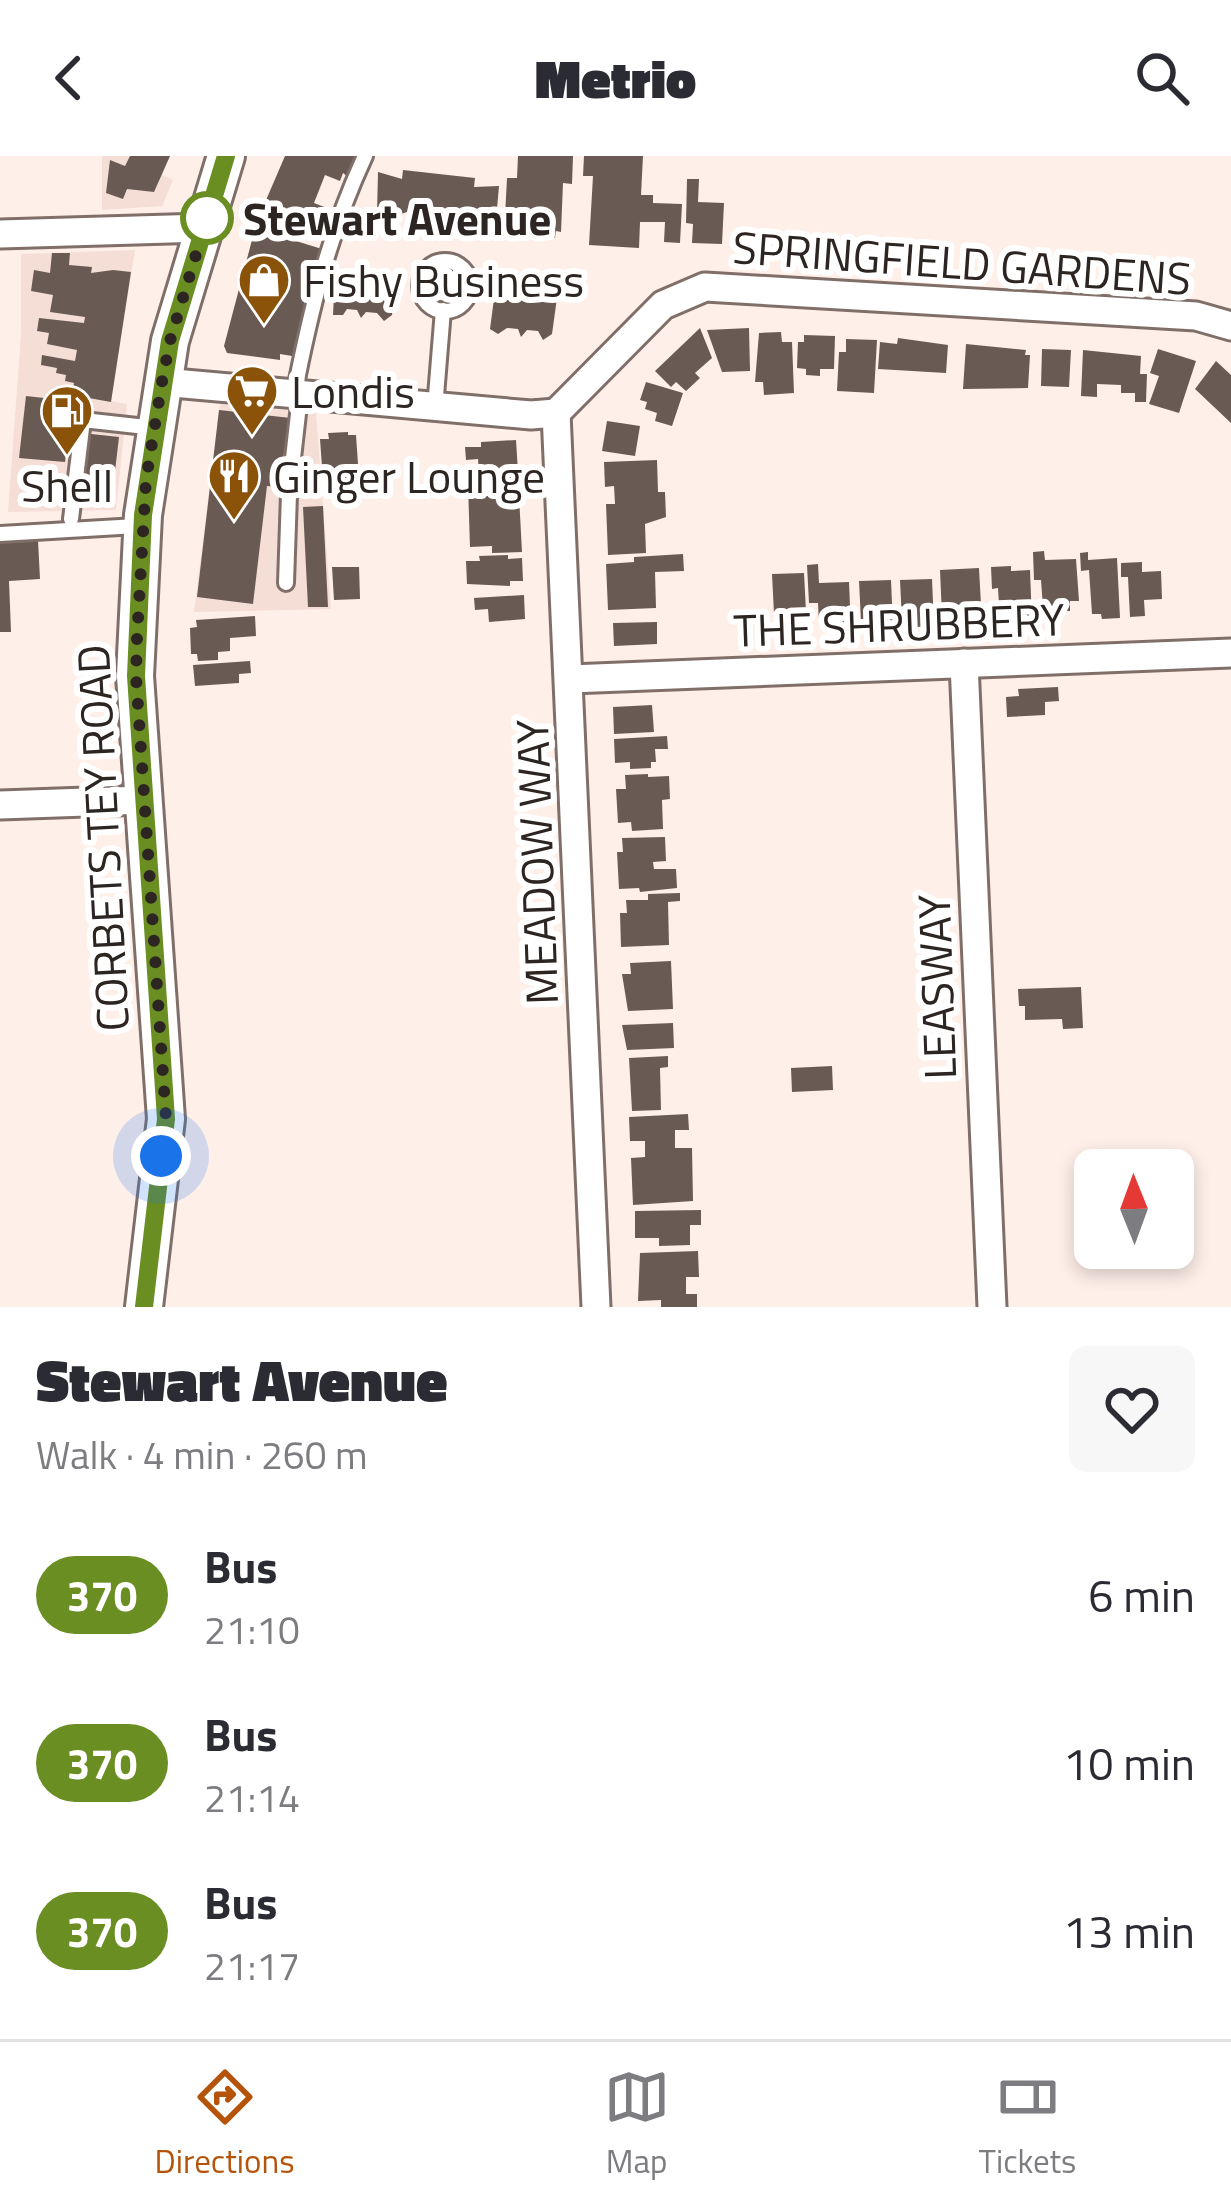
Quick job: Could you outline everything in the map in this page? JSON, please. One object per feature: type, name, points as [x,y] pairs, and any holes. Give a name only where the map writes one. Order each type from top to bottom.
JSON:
[{"type":"main road","name":"CORBETS TEY ROAD","points":[[144,1307],[166,1119],[136,676],[142,526],[170,341],[226,156]]},
{"type":"street","points":[[0,234],[204,228]]},
{"type":"street","name":"SPRINGFIELD GARDENS","points":[[556,413],[663,305],[704,287],[1196,316],[1231,326]]},
{"type":"street","points":[[162,382],[531,416],[556,413]]},
{"type":"street","name":"MEADOW WAY","points":[[556,413],[596,1307]]},
{"type":"street","name":"THE SHRUBBERY","points":[[570,680],[1231,653]]},
{"type":"street","name":"LEASWAY","points":[[964,663],[992,1307]]},
{"type":"street","points":[[0,805],[144,800]]},
{"type":"lane","points":[[286,583],[297,396],[309,319],[334,228],[365,156]]},
{"type":"lane","points":[[435,408],[443,310]]},
{"type":"lane","points":[[71,519],[82,419],[154,428]]},
{"type":"lane","points":[[0,534],[142,526]]},
{"type":"shaded area","points":[[102,156],[170,156],[162,175],[173,180],[162,206],[102,210]]},
{"type":"shaded area","points":[[135,250],[111,401],[127,404],[116,510],[8,512],[21,335],[21,254]]},
{"type":"shaded area","points":[[220,404],[316,413],[331,609],[194,612]]},
{"type":"building","points":[[130,156],[170,156],[154,192],[127,189],[123,199],[106,193],[110,160],[125,166]]},
{"type":"building","points":[[285,156],[358,156],[348,177],[343,173],[340,181],[325,175],[314,203],[332,210],[327,221],[308,214],[296,241],[322,249],[292,356],[280,354],[280,360],[227,353],[224,346],[257,221]]},
{"type":"building","points":[[518,156],[573,156],[572,184],[563,183],[561,232],[556,231],[555,238],[504,235],[507,178],[517,178]]},
{"type":"building","points":[[584,156],[643,156],[641,195],[653,195],[653,203],[682,204],[680,243],[664,242],[665,222],[640,222],[639,248],[589,245],[593,176],[583,176]]},
{"type":"building","points":[[403,170],[475,178],[474,187],[499,186],[496,220],[490,227],[481,225],[479,219],[401,214],[390,208],[381,216],[377,213],[378,172],[402,179]]},
{"type":"building","points":[[687,179],[699,179],[698,202],[724,203],[722,244],[692,243],[693,224],[686,223]]},
{"type":"building","points":[[52,253],[70,253],[69,265],[92,267],[91,273],[131,272],[111,402],[72,395],[74,383],[65,381],[66,375],[41,365],[42,355],[75,361],[77,350],[47,344],[49,333],[37,331],[39,318],[84,323],[85,317],[50,312],[53,295],[31,291],[34,270],[50,273]]},
{"type":"building","points":[[335,274],[363,282],[396,280],[392,315],[384,321],[377,313],[366,312],[361,318],[357,310],[347,309],[343,315],[333,315]]},
{"type":"building","points":[[495,291],[543,302],[544,297],[557,298],[552,334],[543,340],[538,331],[527,330],[521,337],[518,329],[507,328],[498,334],[490,329]]},
{"type":"building","points":[[700,328],[712,358],[695,373],[700,378],[686,391],[676,382],[671,387],[655,371]]},
{"type":"building","points":[[749,328],[750,371],[722,372],[707,330]]},
{"type":"building","points":[[781,332],[782,342],[792,342],[794,393],[764,395],[763,382],[755,382],[759,333]]},
{"type":"building","points":[[804,335],[835,336],[834,369],[820,369],[820,376],[806,375],[806,369],[797,368],[798,342],[804,342]]},
{"type":"building","points":[[898,338],[948,345],[946,373],[878,369],[880,342],[897,344]]},
{"type":"building","points":[[846,339],[877,340],[874,393],[837,391],[839,352],[846,352]]},
{"type":"building","points":[[966,344],[1026,350],[1025,355],[1030,355],[1028,388],[963,389]]},
{"type":"building","points":[[1042,349],[1071,350],[1069,387],[1041,386]]},
{"type":"building","points":[[1158,349],[1196,361],[1179,413],[1149,404],[1159,376],[1150,373]]},
{"type":"building","points":[[1083,350],[1141,356],[1140,374],[1147,374],[1146,402],[1135,402],[1135,393],[1121,393],[1121,385],[1097,384],[1097,397],[1081,396]]},
{"type":"building","points":[[1216,361],[1231,375],[1231,423],[1195,389]]},
{"type":"building","points":[[646,382],[683,393],[672,426],[655,421],[657,413],[645,409],[647,402],[640,400]]},
{"type":"building","points":[[26,396],[71,401],[65,462],[19,458]]},
{"type":"building","points":[[219,410],[291,418],[277,487],[267,486],[253,604],[197,597]]},
{"type":"building","points":[[607,421],[640,426],[635,456],[602,451]]},
{"type":"building","points":[[73,432],[119,437],[114,480],[67,476]]},
{"type":"building","points":[[328,433],[356,435],[360,493],[324,495],[320,439],[329,439]]},
{"type":"building","points":[[516,440],[518,472],[479,474],[478,459],[466,460],[465,447]]},
{"type":"building","points":[[657,460],[658,492],[665,492],[666,517],[645,524],[646,553],[608,555],[606,504],[615,504],[614,486],[605,487],[604,462]]},
{"type":"building","points":[[518,477],[522,552],[492,553],[492,546],[470,547],[468,485],[488,484],[488,478]]},
{"type":"building","points":[[323,506],[328,607],[308,607],[303,507]]},
{"type":"building","points":[[38,540],[40,579],[9,581],[11,632],[0,632],[0,541]]},
{"type":"building","points":[[1044,551],[1045,560],[1076,559],[1079,601],[1070,601],[1070,611],[1061,611],[1062,621],[1044,622],[1033,552]]},
{"type":"building","points":[[1088,552],[1088,560],[1117,558],[1120,618],[1092,614],[1089,570],[1081,571],[1080,553]]},
{"type":"building","points":[[683,554],[684,571],[655,572],[656,608],[608,610],[606,564]]},
{"type":"building","points":[[508,555],[508,559],[522,558],[523,581],[510,581],[510,586],[467,584],[466,561]]},
{"type":"building","points":[[1142,562],[1142,572],[1161,571],[1162,599],[1144,600],[1145,616],[1130,617],[1128,577],[1121,577],[1121,563]]},
{"type":"building","points":[[818,564],[819,583],[849,582],[851,630],[831,631],[831,624],[819,625],[818,603],[809,603],[807,565]]},
{"type":"building","points":[[1011,566],[1011,571],[1030,570],[1032,622],[1013,623],[1012,604],[999,605],[998,588],[992,589],[991,567]]},
{"type":"building","points":[[332,567],[359,567],[360,599],[334,600]]},
{"type":"building","points":[[979,568],[981,605],[958,606],[958,616],[942,617],[940,570]]},
{"type":"building","points":[[804,573],[807,631],[790,632],[789,614],[774,614],[772,574]]},
{"type":"building","points":[[932,579],[934,626],[916,627],[916,620],[902,621],[900,580]]},
{"type":"building","points":[[891,580],[893,627],[876,628],[875,621],[861,622],[859,581]]},
{"type":"building","points":[[524,595],[525,619],[489,622],[488,609],[475,610],[474,598]]},
{"type":"building","points":[[255,616],[256,636],[230,638],[230,651],[218,652],[218,660],[198,661],[197,654],[191,654],[190,628],[197,627],[196,620]]},
{"type":"building","points":[[657,622],[657,644],[614,646],[613,623]]},
{"type":"building","points":[[250,661],[251,673],[239,674],[239,683],[195,686],[193,665]]},
{"type":"building","points":[[1058,687],[1059,701],[1045,702],[1045,715],[1007,717],[1006,697],[1019,696],[1018,689]]},
{"type":"building","points":[[652,705],[654,732],[614,734],[613,707]]},
{"type":"building","points":[[667,736],[668,749],[655,749],[656,762],[651,762],[651,768],[630,769],[630,762],[615,763],[614,739]]},
{"type":"building","points":[[625,775],[669,776],[670,799],[662,800],[663,829],[632,831],[631,822],[618,823],[616,789],[626,789]]},
{"type":"building","points":[[665,837],[666,861],[653,862],[654,869],[676,869],[677,888],[619,889],[617,852],[623,852],[622,838]]},
{"type":"building","points":[[680,893],[680,901],[668,902],[669,945],[621,947],[620,913],[627,913],[626,900]]},
{"type":"building","points":[[671,961],[673,1009],[628,1011],[622,974],[631,974],[630,963]]},
{"type":"building","points":[[1081,987],[1083,1028],[1063,1029],[1062,1019],[1025,1020],[1018,989]]},
{"type":"building","points":[[673,1023],[674,1048],[627,1050],[622,1025]]},
{"type":"building","points":[[668,1056],[668,1067],[660,1068],[661,1110],[632,1111],[629,1058]]},
{"type":"building","points":[[832,1066],[833,1090],[792,1092],[791,1068]]},
{"type":"building","points":[[688,1114],[689,1130],[675,1130],[675,1148],[692,1148],[693,1201],[633,1205],[631,1158],[645,1157],[645,1141],[630,1141],[629,1117]]},
{"type":"building","points":[[701,1210],[701,1225],[690,1225],[690,1245],[659,1246],[659,1238],[635,1238],[635,1211]]},
{"type":"building","points":[[698,1251],[699,1277],[686,1277],[686,1294],[697,1294],[697,1307],[661,1307],[661,1300],[638,1301],[640,1253]]},
{"type":"bus line","name":"370","points":[[144,1307],[166,1119],[136,676],[143,515],[170,341],[226,156]]},
{"type":"place","name":"Stewart Avenue","points":[[207,218]]},
{"type":"place","name":"Fishy Business","points":[[264,326]]},
{"type":"place","name":"Londis","points":[[252,437]]},
{"type":"place","name":"Shell","points":[[67,457]]},
{"type":"place","name":"Ginger Lounge","points":[[234,522]]},
{"type":"route","points":[[161,1156],[166,1119],[136,676],[143,515],[170,341],[207,218]]}]
